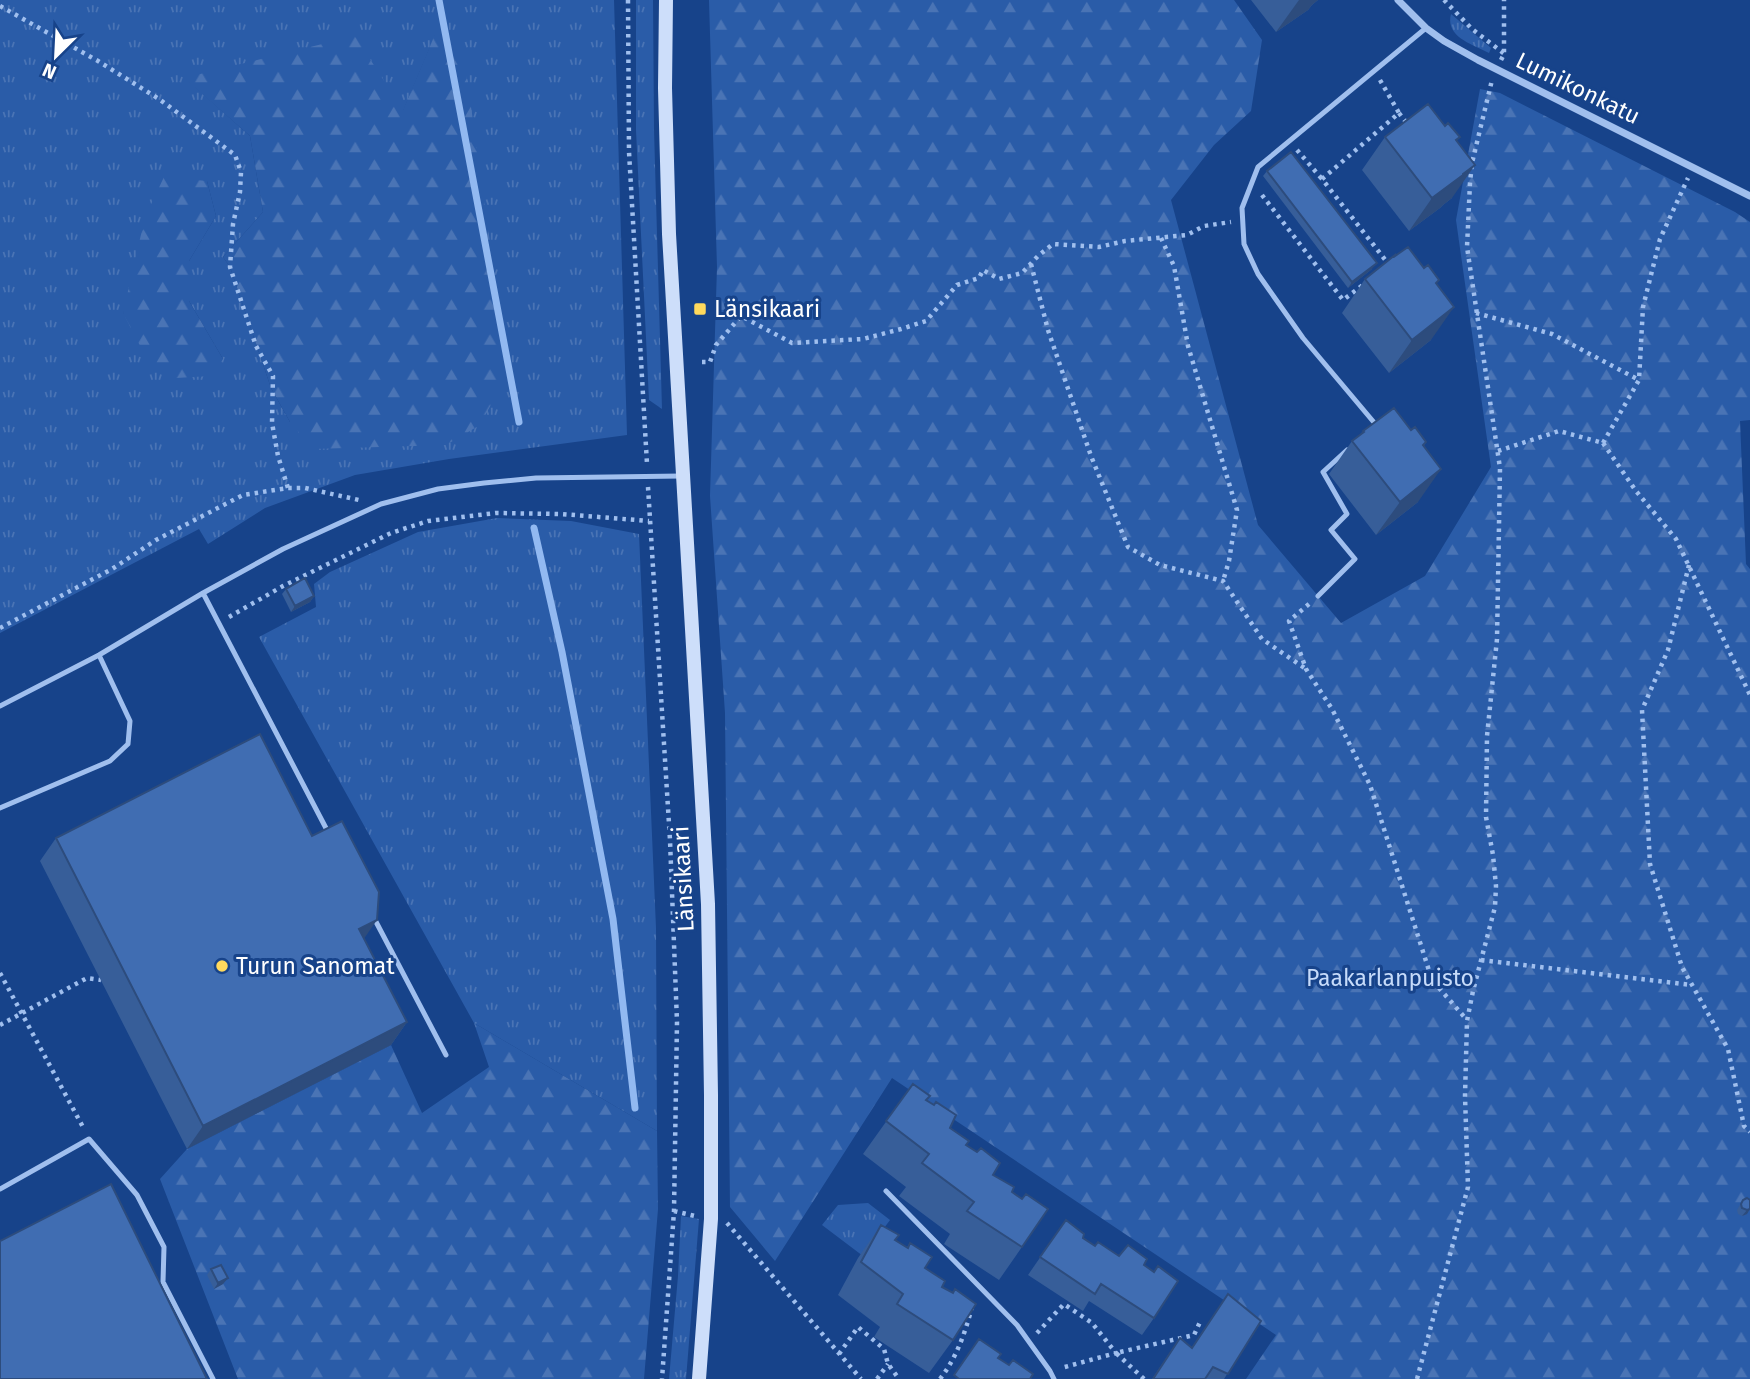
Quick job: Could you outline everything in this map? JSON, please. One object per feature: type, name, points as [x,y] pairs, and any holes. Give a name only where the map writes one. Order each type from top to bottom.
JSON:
[{"type":"street","name":"Länsikaari","points":[[666,0],[665,88],[669,221],[708,904],[711,1219],[699,1379]]},
{"type":"street","name":"Lumikonkatu","points":[[1398,0],[1426,28],[1444,41],[1750,196]]},
{"type":"lane","points":[[1381,431],[1303,338],[1258,274],[1244,244],[1242,208],[1258,167],[1426,28]]},
{"type":"lane","points":[[1366,431],[1375,423]]},
{"type":"lane","points":[[1318,596],[1355,559],[1331,530],[1347,514],[1323,472],[1349,448]]},
{"type":"lane","points":[[0,706],[99,655],[283,549],[381,504],[438,489],[536,478],[684,476]]},
{"type":"lane","points":[[203,593],[329,833]]},
{"type":"lane","points":[[0,808],[110,761],[128,744],[130,721],[99,655]]},
{"type":"lane","points":[[368,907],[446,1055]]},
{"type":"lane","points":[[0,1189],[89,1139],[137,1195],[164,1247],[163,1282],[213,1379]]},
{"type":"lane","points":[[886,1191],[1017,1325],[1054,1379]]},
{"type":"path","points":[[628,0],[629,152],[670,840],[677,1022],[674,1211],[662,1379]]},
{"type":"path","points":[[1417,1379],[1468,1187],[1465,1096],[1467,1021],[1495,907],[1493,855],[1486,817],[1487,736],[1497,639],[1500,468],[1467,247],[1472,163],[1478,146],[1489,86],[1504,54],[1504,0]]},
{"type":"path","points":[[0,6],[159,99],[235,155],[240,172],[240,192],[233,224],[230,267],[256,346],[273,376],[272,422],[278,456],[288,488]]},
{"type":"path","points":[[1374,70],[1399,113],[1415,133]]},
{"type":"path","points":[[1322,179],[1399,113]]},
{"type":"path","points":[[1289,141],[1396,274]]},
{"type":"path","points":[[1460,158],[1472,163]]},
{"type":"path","points":[[1603,443],[1639,380],[1643,307],[1653,266],[1660,239],[1693,167]]},
{"type":"path","points":[[1252,182],[1343,300],[1371,279]]},
{"type":"path","points":[[702,362],[710,362],[716,345],[741,316],[792,343],[863,339],[926,321],[957,285],[979,278],[983,270],[999,279],[1022,273],[1053,244],[1099,247],[1125,241],[1187,235],[1204,226],[1242,220]]},
{"type":"path","points":[[1160,237],[1174,266],[1188,346],[1237,510],[1223,581]]},
{"type":"path","points":[[1031,264],[1052,343],[1091,456],[1128,547],[1160,565],[1223,581],[1262,639],[1306,669]]},
{"type":"path","points":[[1380,272],[1389,264]]},
{"type":"path","points":[[1476,313],[1552,334],[1639,380]]},
{"type":"path","points":[[1498,450],[1559,431],[1603,443],[1636,491],[1676,538],[1750,695]]},
{"type":"path","points":[[0,628],[112,569],[156,540],[243,495],[305,488],[381,504]]},
{"type":"path","points":[[219,623],[298,578],[391,533],[428,521],[496,513],[561,514],[649,521]]},
{"type":"path","points":[[1689,565],[1668,650],[1642,710],[1650,863],[1682,967],[1728,1049],[1744,1126],[1750,1132]]},
{"type":"path","points":[[1318,596],[1289,621],[1306,669],[1332,709],[1370,785],[1432,980],[1467,1021]]},
{"type":"path","points":[[1481,960],[1693,985]]},
{"type":"path","points":[[0,973],[89,1139]]},
{"type":"path","points":[[0,1025],[87,978],[100,980]]},
{"type":"path","points":[[728,1223],[861,1379]]},
{"type":"path","points":[[940,1379],[952,1363],[964,1337],[978,1286]]},
{"type":"path","points":[[1029,1342],[1064,1304],[1092,1323],[1116,1353],[1144,1379]]},
{"type":"path","points":[[1050,1371],[1194,1335],[1200,1322]]},
{"type":"path","points":[[839,1354],[858,1327],[884,1349],[888,1364],[899,1379]]},
{"type":"path","points":[[877,1379],[888,1364]]},
{"type":"green space","points":[[0,0],[614,0],[627,435],[449,459],[355,475],[265,508],[208,544],[199,529],[0,633]],"holes":[[[436,33],[290,422],[271,388],[230,267],[223,257],[263,212],[250,136],[185,78],[403,111]],[[207,181],[216,216],[189,261],[189,301],[223,359],[123,313]]]},
{"type":"green space","points":[[636,0],[653,0],[662,409],[649,400],[636,130]]},
{"type":"green space","name":"Paakarlanpuisto","points":[[709,0],[1234,0],[1262,40],[1251,111],[1214,145],[1171,200],[1258,525],[1341,623],[1425,576],[1491,467],[1456,220],[1480,89],[1500,93],[1750,222],[1750,420],[1740,421],[1746,564],[1750,569],[1750,1379],[1246,1379],[1276,1335],[892,1078],[775,1261],[730,1207],[725,713],[710,496],[717,267]]},
{"type":"green space","points":[[1451,14],[1491,48],[1489,53],[1456,34],[1450,22]]},
{"type":"green space","points":[[436,32],[451,39],[466,71],[504,342],[501,386],[480,425],[446,445],[313,449],[290,422],[271,388],[230,267],[223,257],[263,212],[250,136],[184,78],[355,36],[403,110]]},
{"type":"green space","points":[[164,177],[207,181],[216,216],[189,261],[189,301],[223,359],[210,376],[176,378],[149,363],[123,313],[145,217]]},
{"type":"green space","points":[[497,518],[571,521],[639,534],[656,928],[657,1131],[474,1023],[259,637],[316,607],[314,584],[330,572],[418,532]]},
{"type":"green space","points":[[474,1023],[657,1131],[658,1209],[644,1379],[238,1379],[160,1179],[187,1149],[391,1045],[422,1113],[489,1067]]},
{"type":"green space","points":[[868,1203],[890,1220],[863,1256],[822,1225],[838,1205]]},
{"type":"green space","points":[[681,1216],[699,1219],[686,1379],[669,1379],[678,1276]]},
{"type":"building","points":[[1428,104],[1445,126],[1448,123],[1460,137],[1456,140],[1475,165],[1432,198],[1385,137]]},
{"type":"building","points":[[1291,152],[1377,263],[1352,282],[1267,171]]},
{"type":"building","points":[[1408,247],[1424,268],[1428,265],[1439,280],[1436,283],[1454,307],[1412,340],[1365,279]]},
{"type":"building","points":[[1394,408],[1411,430],[1415,427],[1426,442],[1423,445],[1441,469],[1400,502],[1352,441]]},
{"type":"building","points":[[305,578],[314,596],[295,606],[286,589]]},
{"type":"building","name":"Turun Sanomat","points":[[260,734],[312,836],[342,821],[379,892],[377,920],[359,929],[407,1022],[203,1126],[56,838]]},
{"type":"building","points":[[913,1084],[930,1096],[926,1100],[934,1105],[936,1102],[956,1115],[950,1128],[969,1141],[966,1145],[977,1152],[981,1148],[1000,1163],[993,1175],[1014,1187],[1012,1192],[1022,1199],[1026,1194],[1048,1209],[1022,1247],[967,1211],[974,1202],[922,1163],[929,1154],[886,1121]]},
{"type":"building","points":[[111,1184],[207,1379],[0,1379],[0,1241]]},
{"type":"building","points":[[1747,1198],[1750,1200],[1750,1209],[1747,1210],[1742,1208],[1741,1204]]},
{"type":"building","points":[[1066,1220],[1095,1246],[1098,1242],[1119,1256],[1128,1245],[1147,1259],[1144,1265],[1154,1272],[1158,1266],[1178,1281],[1154,1318],[1101,1284],[1095,1294],[1040,1257]]},
{"type":"building","points":[[881,1225],[899,1235],[895,1240],[908,1248],[910,1243],[932,1257],[925,1268],[945,1281],[942,1287],[953,1293],[955,1289],[976,1304],[953,1340],[897,1304],[903,1294],[861,1262]]},
{"type":"building","points":[[221,1265],[228,1278],[218,1283],[211,1269]]},
{"type":"building","points":[[1228,1294],[1261,1321],[1228,1374],[1213,1367],[1205,1379],[1153,1379],[1180,1338],[1192,1348]]},
{"type":"building","points":[[979,1339],[1001,1354],[998,1358],[1009,1365],[1013,1360],[1033,1374],[1030,1379],[959,1379],[954,1375]]},
{"type":"waterway","points":[[439,0],[519,422]]},
{"type":"waterway","points":[[534,528],[562,652],[613,919],[635,1108]]},
{"type":"place","name":"Länsikaari","points":[[700,309]]},
{"type":"place","name":"Turun Sanomat","points":[[222,966]]}]
